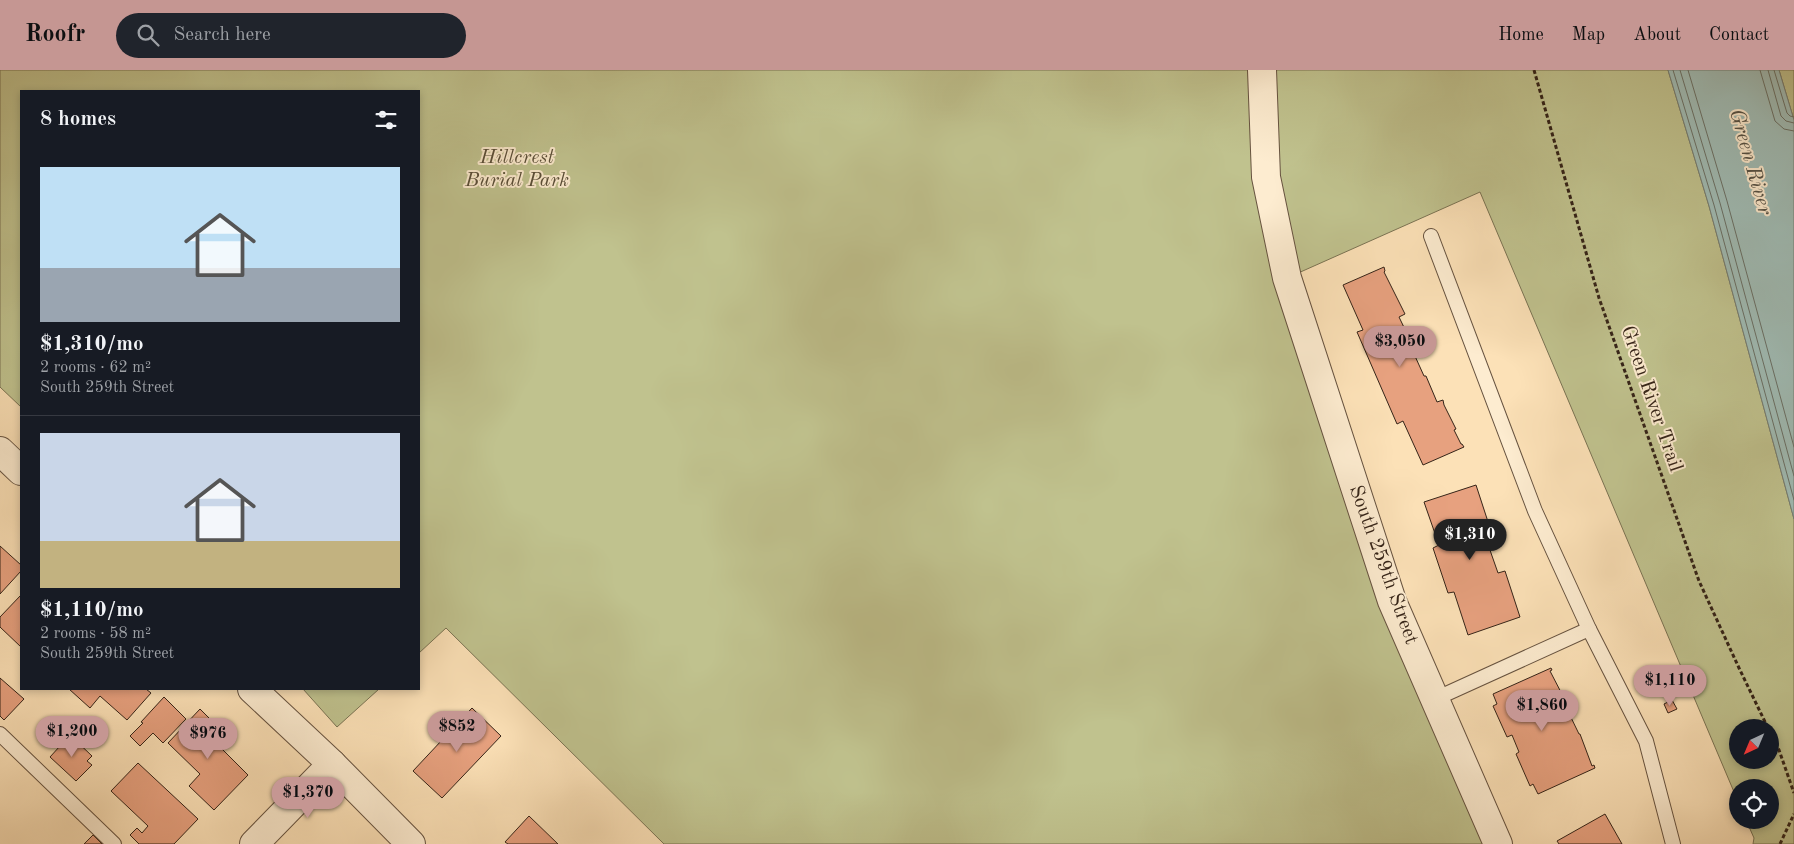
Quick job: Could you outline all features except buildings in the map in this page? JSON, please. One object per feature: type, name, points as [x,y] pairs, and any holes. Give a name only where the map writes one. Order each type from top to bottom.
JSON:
[{"type":"street","name":"South 259th Street","points":[[1262,70],[1266,177],[1287,278],[1392,601],[1498,844]]},
{"type":"street","points":[[0,451],[20,470]]},
{"type":"street","points":[[253,690],[332,764],[411,844]]},
{"type":"street","points":[[254,844],[332,764]]},
{"type":"lane","points":[[1431,236],[1535,511],[1589,630],[1646,741],[1673,844]]},
{"type":"lane","points":[[1435,699],[1589,630]]},
{"type":"lane","points":[[0,734],[114,844]]},
{"type":"path","name":"Green River Trail","points":[[1534,70],[1599,298],[1696,572],[1738,668],[1764,719]]},
{"type":"path","points":[[1779,748],[1794,792]]},
{"type":"path","points":[[1780,844],[1794,814]]},
{"type":"green space","name":"Hillcrest Burial Park","points":[[0,70],[1668,70],[1709,206],[1794,519],[1794,844],[1753,844],[1754,838],[1750,829],[1779,829],[1779,779],[1729,780],[1480,192],[1287,278],[1489,844],[664,844],[446,628],[420,652],[420,90],[20,90],[20,406],[0,387]]},
{"type":"green space","points":[[1779,70],[1794,70],[1794,120]]},
{"type":"green space","points":[[304,690],[378,690],[337,727]]},
{"type":"water","name":"Green River","points":[[1668,70],[1779,70],[1794,120],[1794,519],[1709,206]]}]
